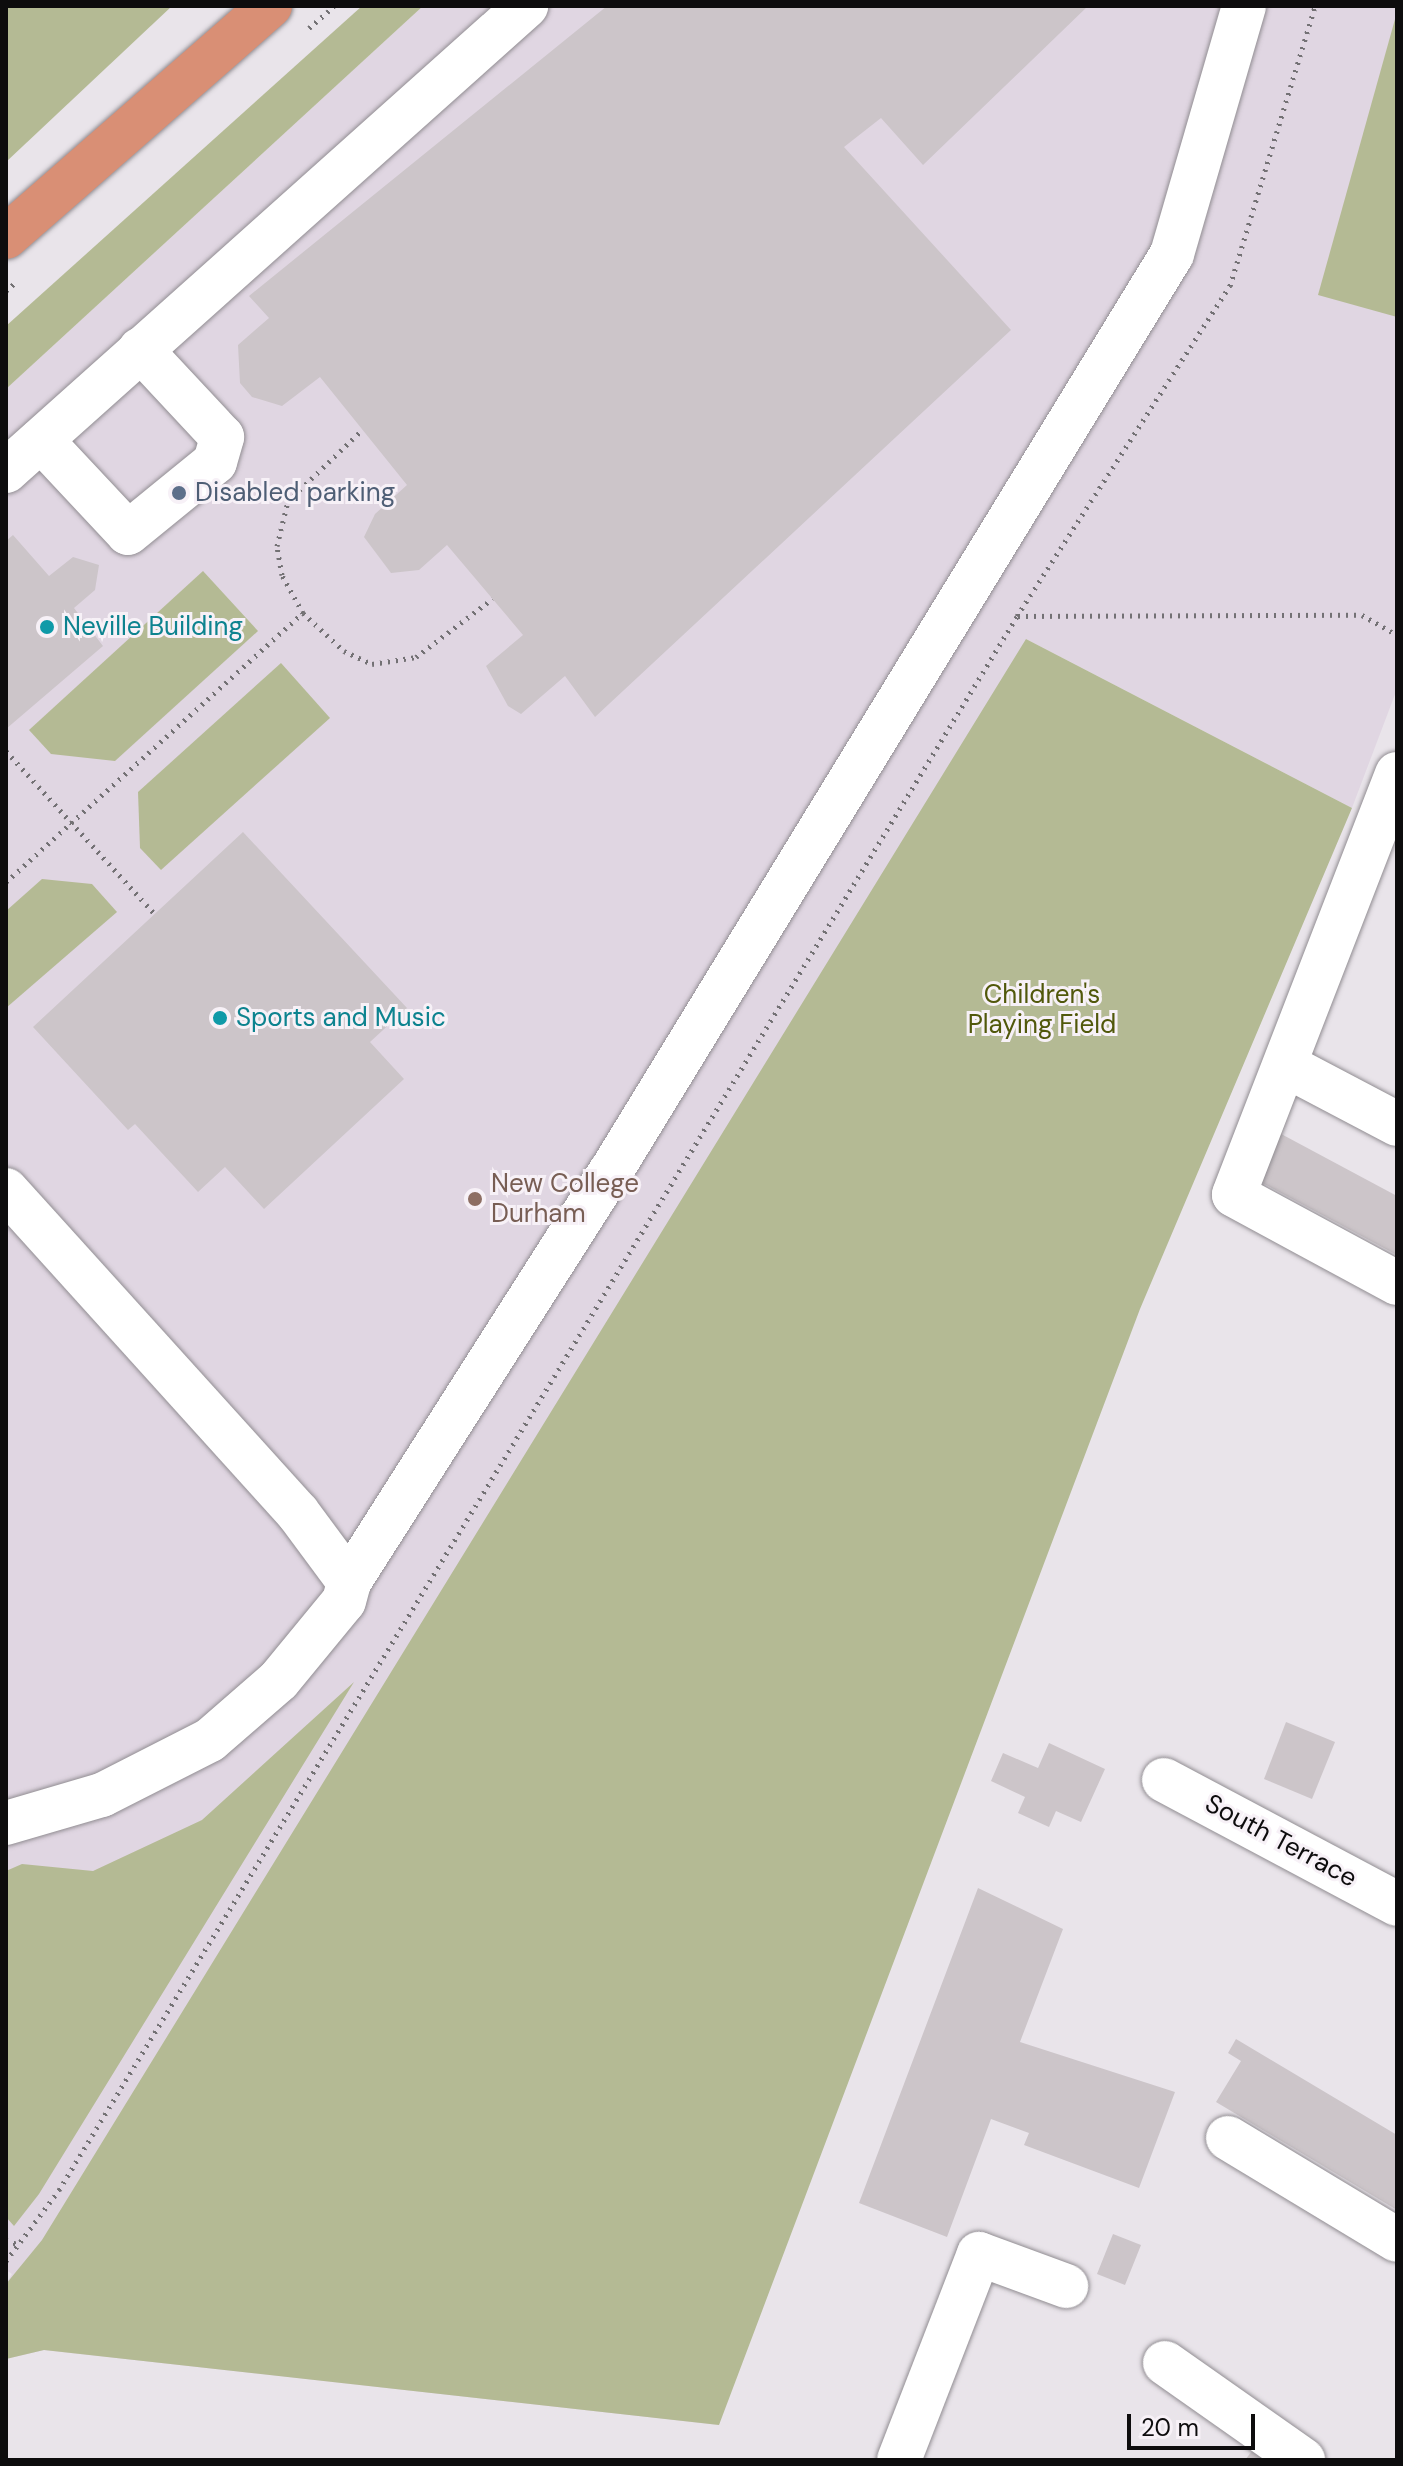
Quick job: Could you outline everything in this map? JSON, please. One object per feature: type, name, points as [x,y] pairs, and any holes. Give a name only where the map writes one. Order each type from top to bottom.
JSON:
[{"type":"highway","points":[[6,237],[270,6]]},
{"type":"street","points":[[6,471],[526,6]]},
{"type":"street","points":[[6,1823],[115,1789],[210,1740],[279,1680],[344,1601],[349,1582],[610,1173],[1172,254],[1244,6]]},
{"type":"street","points":[[41,440],[128,533],[215,462],[222,437],[140,349]]},
{"type":"street","points":[[1397,774],[1287,1066],[1234,1195],[1397,1283]]},
{"type":"street","points":[[1287,1066],[1397,1124]]},
{"type":"street","points":[[6,1190],[298,1513],[349,1582]]},
{"type":"street","name":"South Terrace","points":[[1164,1780],[1397,1904]]},
{"type":"street","points":[[1228,2138],[1397,2240]]},
{"type":"street","points":[[899,2460],[979,2254],[1066,2286]]},
{"type":"street","points":[[1165,2363],[1303,2460]]},
{"type":"path","points":[[6,2261],[20,2245],[1017,616],[1230,286],[1315,6]]},
{"type":"path","points":[[362,430],[288,501],[277,546],[282,575],[303,613],[344,651],[372,664],[416,657],[492,599]]},
{"type":"path","points":[[6,882],[303,613]]},
{"type":"path","points":[[1017,616],[1362,615],[1397,635]]},
{"type":"path","points":[[6,751],[155,914]]},
{"type":"path","points":[[6,2240],[20,2245]]},
{"type":"shaded area","name":"New College Durham","points":[[423,6],[1397,6],[1397,689],[1352,808],[1026,639],[719,2425],[44,2350],[6,2359],[6,2284],[12,2274],[6,2270],[6,389]]},
{"type":"green space","points":[[6,6],[172,6],[6,162]]},
{"type":"green space","points":[[362,6],[423,6],[6,389],[6,326]]},
{"type":"green space","points":[[1397,12],[1397,317],[1318,295]]},
{"type":"green space","points":[[203,571],[258,631],[115,761],[51,754],[29,730]]},
{"type":"green space","name":"Children's Playing Field","points":[[1026,639],[1352,808],[1140,1309],[719,2425],[44,2350],[6,2359],[6,2284],[42,2240]]},
{"type":"green space","points":[[281,663],[330,718],[161,870],[140,848],[138,792]]},
{"type":"green space","points":[[42,879],[92,884],[117,912],[6,1008],[6,911]]},
{"type":"green space","points":[[354,1682],[39,2194],[14,2226],[6,2217],[6,1871],[22,1864],[93,1871],[202,1820]]},
{"type":"building","points":[[607,6],[1088,6],[923,165],[881,118],[844,147],[1011,330],[595,717],[565,676],[521,714],[508,706],[486,666],[523,635],[447,545],[419,570],[391,573],[364,537],[375,514],[407,485],[320,377],[282,406],[252,397],[240,383],[238,345],[269,318],[249,296]]},
{"type":"building","name":"Neville Building","points":[[13,535],[49,576],[73,557],[99,565],[95,590],[74,608],[103,646],[6,729],[6,541]]},
{"type":"building","name":"Sports and Music","points":[[243,832],[407,1008],[370,1042],[404,1079],[264,1209],[225,1167],[198,1192],[135,1124],[128,1130],[33,1027]]},
{"type":"building","points":[[1268,1127],[1397,1196],[1397,1255],[1244,1173]]},
{"type":"building","points":[[1286,1722],[1335,1742],[1312,1799],[1264,1779]]},
{"type":"building","points":[[1049,1743],[1105,1769],[1081,1822],[1056,1811],[1049,1827],[1018,1813],[1025,1797],[991,1781],[1003,1753],[1038,1768]]},
{"type":"building","points":[[978,1888],[1063,1929],[1020,2042],[1175,2092],[1139,2188],[1024,2145],[1029,2133],[991,2119],[947,2237],[859,2203]]},
{"type":"building","points":[[1236,2039],[1397,2135],[1397,2210],[1216,2102],[1241,2061],[1228,2053]]},
{"type":"building","points":[[1113,2234],[1141,2245],[1125,2285],[1097,2274]]},
{"type":"building","points":[[1256,2446],[1275,2460],[1245,2460]]},
{"type":"place","name":"Disabled parking","points":[[179,493]]},
{"type":"place","name":"Neville Building","points":[[47,627]]},
{"type":"place","name":"Sports and Music","points":[[220,1018]]},
{"type":"place","name":"New College Durham","points":[[475,1199]]}]
